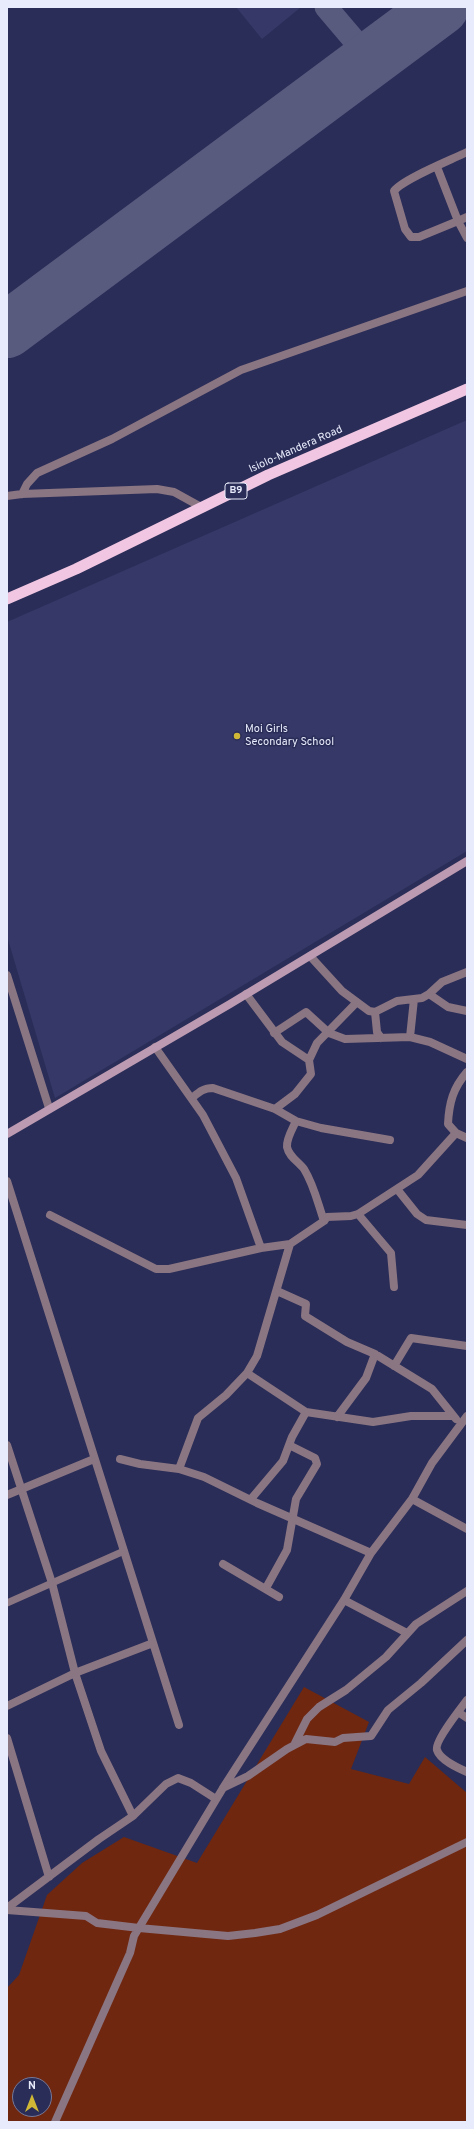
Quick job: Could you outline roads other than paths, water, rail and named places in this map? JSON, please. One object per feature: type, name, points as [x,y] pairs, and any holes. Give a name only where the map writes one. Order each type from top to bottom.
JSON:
[{"type":"highway","name":"Isiolo-Mandera Road","points":[[7,599],[203,508],[268,475],[467,389]]},
{"type":"main road","points":[[7,1134],[49,1108],[246,994],[467,861]]},
{"type":"street","points":[[467,152],[419,174],[398,186],[394,191],[405,228],[411,237],[414,238],[467,217]]},
{"type":"street","points":[[437,167],[458,220],[467,238]]},
{"type":"street","points":[[22,494],[27,484],[36,473],[112,439],[241,370],[399,313],[467,291]]},
{"type":"street","points":[[7,496],[22,494],[157,489],[174,492],[203,508]]},
{"type":"street","points":[[310,956],[342,991],[369,1011],[375,1012],[398,1001],[414,999],[429,994],[442,982],[467,972]]},
{"type":"street","points":[[7,975],[49,1108]]},
{"type":"street","points":[[246,994],[282,1042],[309,1060]]},
{"type":"street","points":[[429,994],[448,1008],[467,1011]]},
{"type":"street","points":[[410,1036],[414,999]]},
{"type":"street","points":[[275,1109],[295,1094],[311,1074],[309,1060],[317,1043],[329,1033],[357,1002]]},
{"type":"street","points":[[274,1033],[306,1012],[329,1033],[350,1040],[410,1036],[430,1042],[467,1059]]},
{"type":"street","points":[[375,1012],[377,1032],[381,1038]]},
{"type":"street","points":[[155,1046],[192,1098],[236,1178],[261,1248]]},
{"type":"street","points":[[467,1072],[453,1092],[448,1124],[456,1133],[467,1138]]},
{"type":"street","points":[[192,1098],[200,1090],[213,1088],[275,1109],[296,1120],[337,1132],[390,1140]]},
{"type":"street","points":[[296,1120],[287,1148],[290,1154],[303,1168],[312,1184],[324,1221]]},
{"type":"street","points":[[50,1215],[156,1269],[169,1269],[261,1248],[290,1244],[324,1221],[327,1217],[351,1216],[358,1214],[418,1175],[456,1133]]},
{"type":"street","points":[[7,1181],[179,1725]]},
{"type":"street","points":[[397,1189],[417,1214],[426,1220],[467,1225]]},
{"type":"street","points":[[358,1214],[391,1253],[394,1287]]},
{"type":"street","points":[[179,1469],[198,1418],[226,1395],[247,1373],[261,1346],[290,1244]]},
{"type":"street","points":[[277,1291],[306,1304],[305,1316],[347,1342],[375,1354],[432,1389],[453,1416],[461,1423]]},
{"type":"street","points":[[394,1366],[411,1338],[467,1346]]},
{"type":"street","points":[[337,1417],[366,1378],[375,1354]]},
{"type":"street","points":[[247,1373],[306,1412],[337,1417],[360,1418],[373,1422],[411,1416],[453,1416]]},
{"type":"street","points":[[251,1499],[283,1460],[288,1445],[306,1412]]},
{"type":"street","points":[[55,2122],[139,1928],[216,1799],[344,1600],[372,1553],[412,1499],[432,1463],[467,1416]]},
{"type":"street","points":[[7,1445],[52,1583],[75,1673],[101,1751],[133,1816]]},
{"type":"street","points":[[266,1588],[287,1550],[296,1499],[317,1464],[315,1458],[288,1445]]},
{"type":"street","points":[[7,1496],[94,1459]]},
{"type":"street","points":[[120,1459],[140,1464],[179,1469],[204,1477],[257,1503],[372,1553]]},
{"type":"street","points":[[412,1499],[467,1530]]},
{"type":"street","points":[[7,1603],[124,1551]]},
{"type":"street","points":[[223,1564],[279,1597]]},
{"type":"street","points":[[295,1743],[307,1719],[313,1712],[346,1690],[386,1658],[416,1624],[467,1591]]},
{"type":"street","points":[[344,1600],[407,1633]]},
{"type":"street","points":[[223,1788],[248,1776],[295,1743],[306,1739],[334,1742],[343,1738],[371,1736],[388,1710],[439,1667],[467,1640]]},
{"type":"street","points":[[7,1706],[75,1673],[153,1643]]},
{"type":"street","points":[[467,1700],[437,1745],[437,1750],[441,1756],[467,1772]]},
{"type":"street","points":[[458,1712],[467,1718]]},
{"type":"street","points":[[7,1738],[49,1876]]},
{"type":"street","points":[[7,1909],[49,1876],[133,1816],[166,1784],[178,1778],[191,1783],[216,1799]]},
{"type":"street","points":[[7,1909],[86,1916],[97,1923],[228,1936],[280,1929],[317,1915],[356,1897],[467,1842]]},
{"type":"place","name":"Moi Girls Secondary School","points":[[237,736]]}]
